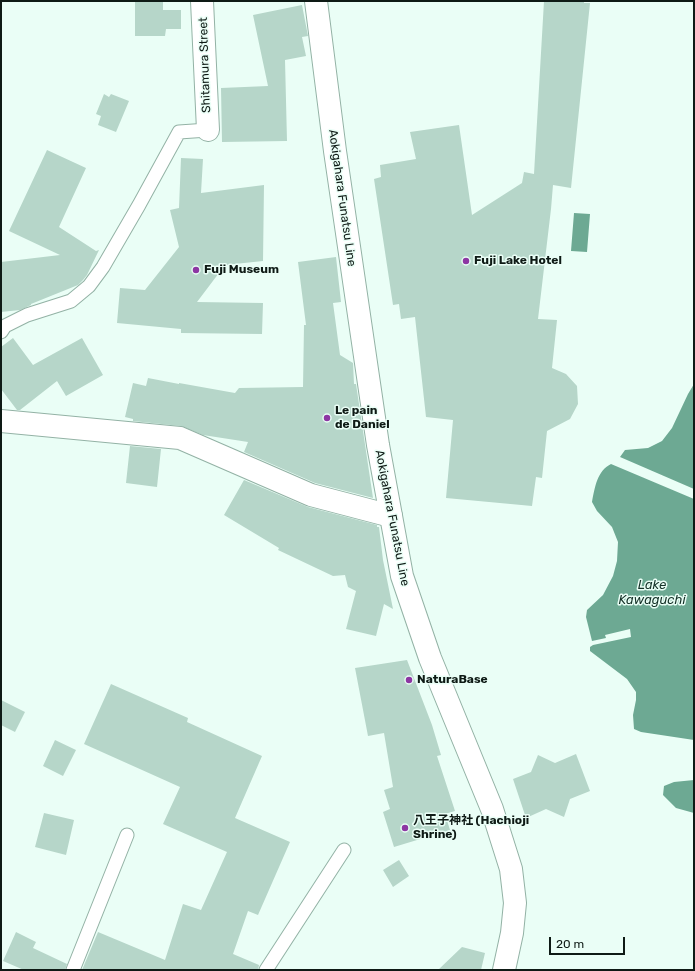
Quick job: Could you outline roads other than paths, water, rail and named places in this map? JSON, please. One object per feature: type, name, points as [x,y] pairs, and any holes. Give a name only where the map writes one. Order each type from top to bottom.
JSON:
[{"type":"main road","name":"Shitamura Street","points":[[202,1],[208,130]]},
{"type":"main road","name":"Aokigahara Funatsu Line","points":[[316,1],[334,151],[378,445],[402,576],[430,658],[492,809],[511,869],[515,903],[512,933],[504,970]]},
{"type":"main road","points":[[1,421],[180,438],[311,495],[391,516]]},
{"type":"lane","points":[[1,332],[5,326],[27,315],[71,300],[89,286],[107,260],[179,132],[208,130]]},
{"type":"lane","points":[[73,970],[127,835]]},
{"type":"lane","points":[[266,970],[344,850]]},
{"type":"water","points":[[574,213],[590,214],[587,252],[571,251]]},
{"type":"water","points":[[694,384],[694,489],[620,457],[625,450],[648,448],[662,441],[672,428]]},
{"type":"water","name":"Lake Kawaguchi","points":[[611,464],[694,499],[694,740],[641,732],[634,729],[633,715],[636,692],[627,679],[590,651],[590,647],[593,645],[631,637],[630,629],[605,635],[606,638],[592,641],[586,617],[587,610],[603,595],[613,576],[617,561],[618,542],[612,527],[597,511],[592,502],[597,480],[606,467]]},
{"type":"water","points":[[694,780],[694,813],[676,808],[663,795],[664,786],[674,782]]},
{"type":"place","name":"Fuji Lake Hotel","points":[[466,261]]},
{"type":"place","name":"Fuji Museum","points":[[196,270]]},
{"type":"place","name":"Le pain de Daniel","points":[[327,418]]},
{"type":"place","name":"NaturaBase","points":[[409,680]]},
{"type":"place","name":"八王子神社 (Hachioji Shrine)","points":[[405,828]]}]
